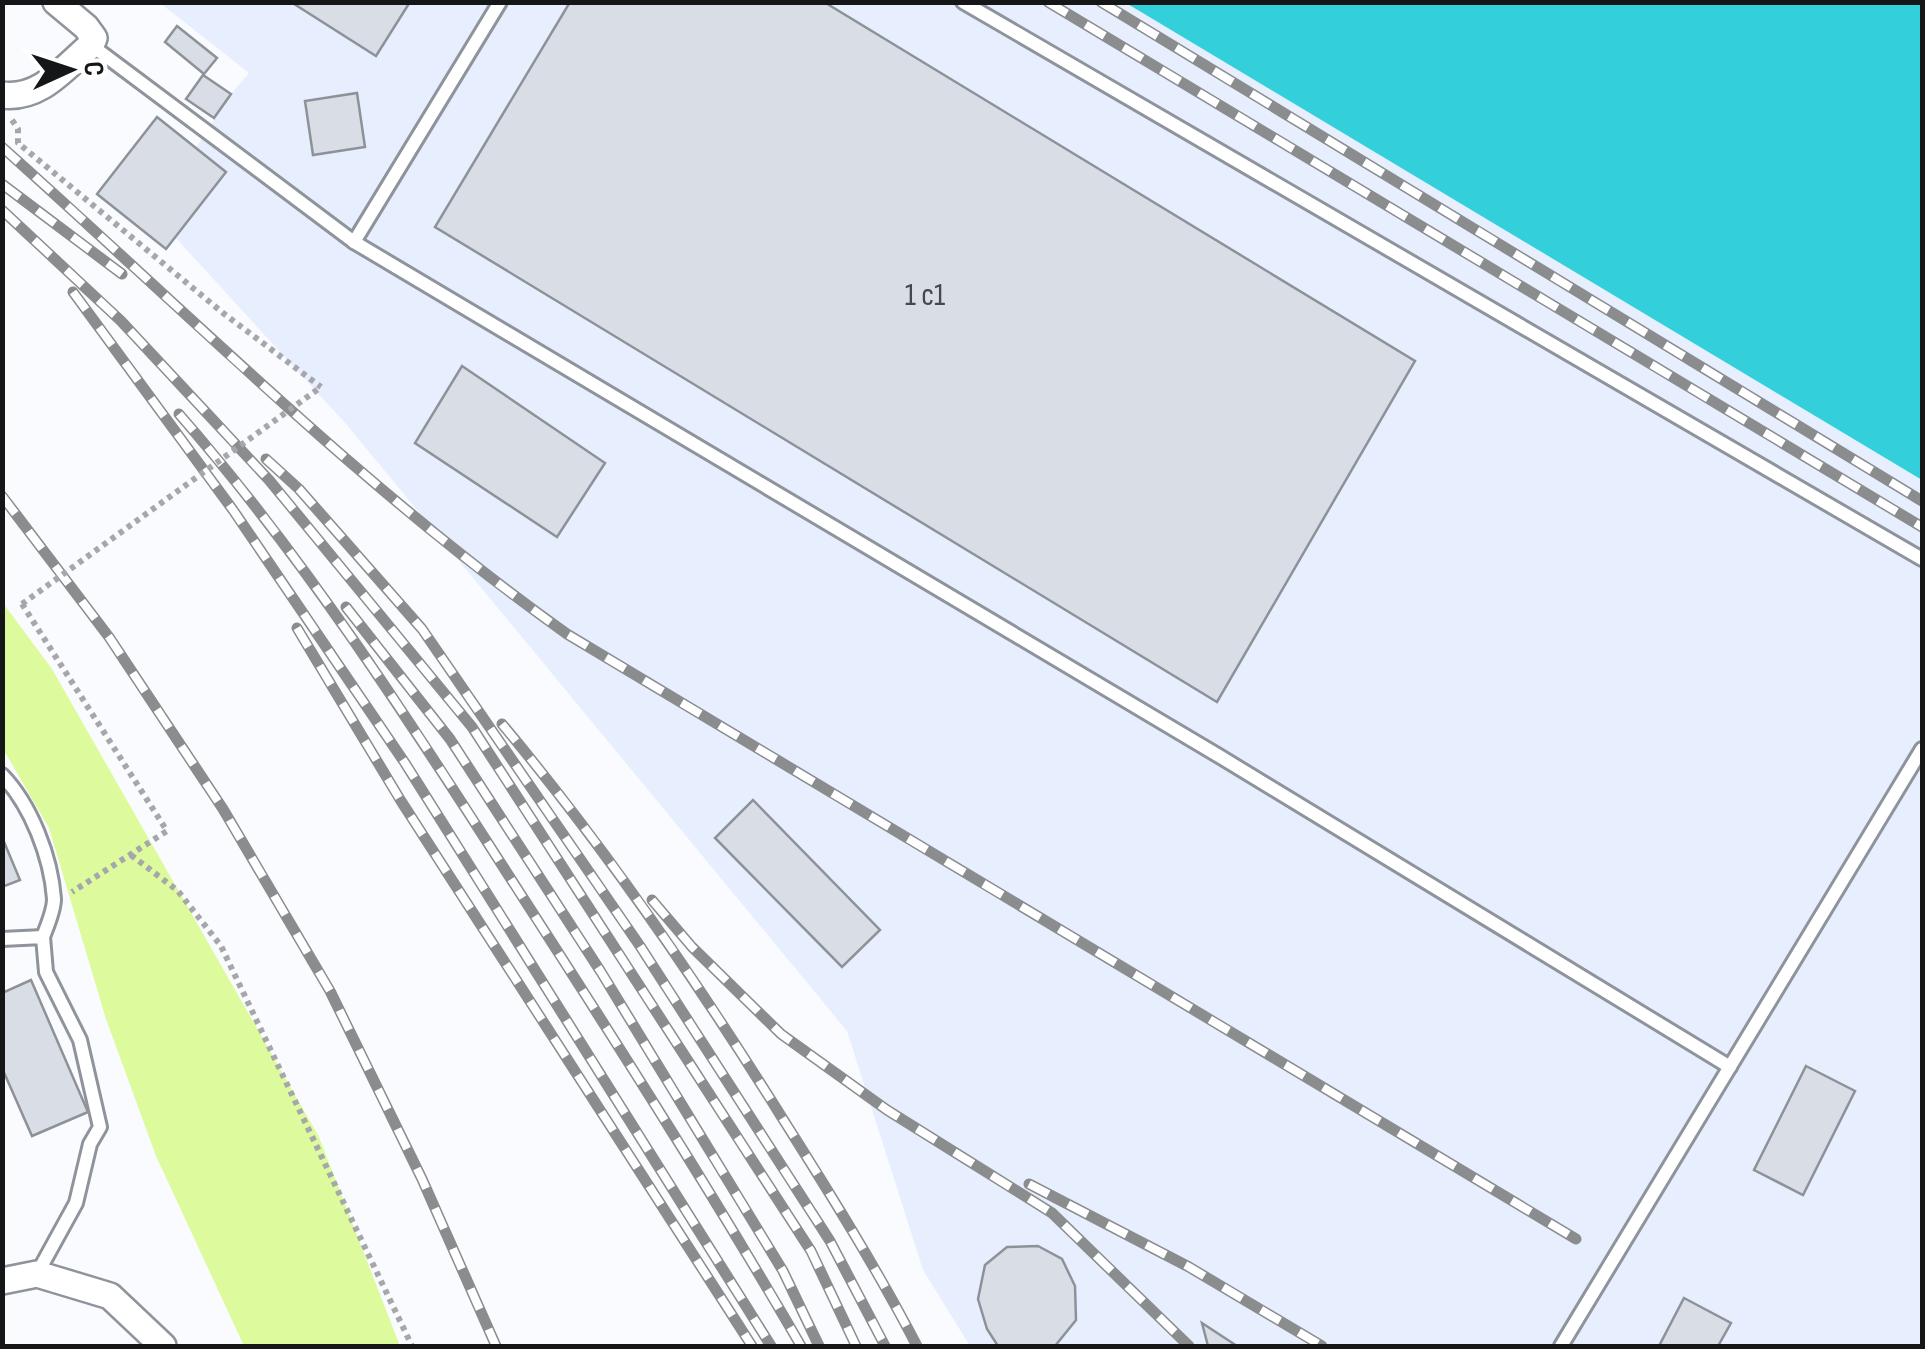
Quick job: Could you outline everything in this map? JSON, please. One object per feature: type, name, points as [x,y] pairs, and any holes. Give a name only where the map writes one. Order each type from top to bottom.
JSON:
[{"type":"street","points":[[6,106],[16,97],[34,93],[90,46],[94,38],[56,2]]},
{"type":"street","points":[[2,1281],[37,1274],[110,1296],[162,1346]]},
{"type":"lane","points":[[354,242],[500,2]]},
{"type":"lane","points":[[963,2],[1922,559]]},
{"type":"lane","points":[[90,46],[354,242],[1202,746],[1730,1068]]},
{"type":"lane","points":[[1561,1346],[1922,749]]},
{"type":"lane","points":[[2,775],[16,788],[44,851],[54,903],[44,937],[46,972],[80,1040],[100,1127],[90,1144],[76,1203],[37,1274]]},
{"type":"lane","points":[[2,939],[44,937]]},
{"type":"path","points":[[6,106],[18,130],[18,143],[223,313],[322,387],[22,604],[167,830],[54,903]]},
{"type":"path","points":[[131,855],[178,890],[221,946],[412,1346]]},
{"type":"shaded area","points":[[160,3],[1126,3],[1922,480],[1922,1346],[970,1346],[923,1270],[847,1031],[346,424],[153,213],[249,73]]},
{"type":"green space","points":[[3,603],[52,669],[319,1137],[400,1346],[244,1346],[156,1156],[106,1019],[49,828],[3,753]]},
{"type":"water","points":[[1126,3],[1922,3],[1922,480]]},
{"type":"building","points":[[291,2],[410,2],[376,56]]},
{"type":"building","points":[[570,2],[824,2],[1415,361],[1217,702],[435,227]]},
{"type":"building","points":[[177,26],[217,58],[204,74],[165,42]]},
{"type":"building","points":[[203,75],[231,94],[214,118],[186,99]]},
{"type":"building","points":[[357,93],[365,147],[313,155],[305,101]]},
{"type":"building","points":[[157,117],[226,172],[166,249],[97,194]]},
{"type":"building","points":[[462,366],[605,463],[557,537],[415,443]]},
{"type":"building","points":[[753,800],[880,930],[842,967],[715,838]]},
{"type":"building","points":[[2,837],[20,880],[2,887]]},
{"type":"building","points":[[31,980],[88,1112],[32,1136],[2,1068],[2,993]]},
{"type":"building","points":[[1806,1066],[1855,1091],[1803,1195],[1754,1170]]},
{"type":"building","points":[[1038,1246],[1062,1259],[1075,1286],[1076,1320],[1055,1346],[998,1346],[987,1329],[978,1299],[985,1265],[1007,1247]]},
{"type":"building","points":[[1684,1298],[1731,1323],[1718,1346],[1659,1346]]},
{"type":"building","points":[[1202,1323],[1237,1346],[1208,1346]]},
{"type":"railway","points":[[1048,2],[1922,527]]},
{"type":"railway","points":[[1101,2],[1922,501]]},
{"type":"railway","points":[[2,147],[348,460],[567,634],[1576,1239]]},
{"type":"railway","points":[[2,184],[122,274]]},
{"type":"railway","points":[[2,210],[121,321],[269,480],[472,727],[811,1251],[856,1346]]},
{"type":"railway","points":[[73,292],[233,510],[405,763],[771,1346]]},
{"type":"railway","points":[[179,414],[269,524],[393,698],[658,1110],[801,1346]]},
{"type":"railway","points":[[266,459],[299,489],[422,629],[640,946],[830,1241],[885,1346]]},
{"type":"railway","points":[[2,496],[109,637],[223,809],[330,991],[422,1179],[496,1346]]},
{"type":"railway","points":[[346,607],[450,739],[601,972],[783,1271],[819,1346]]},
{"type":"railway","points":[[297,628],[401,801],[752,1346]]},
{"type":"railway","points":[[502,724],[613,866],[716,1015],[852,1230],[917,1346]]},
{"type":"railway","points":[[652,900],[692,947],[781,1034],[887,1110],[1052,1213],[1189,1346]]},
{"type":"railway","points":[[1029,1184],[1189,1267],[1322,1346]]}]
